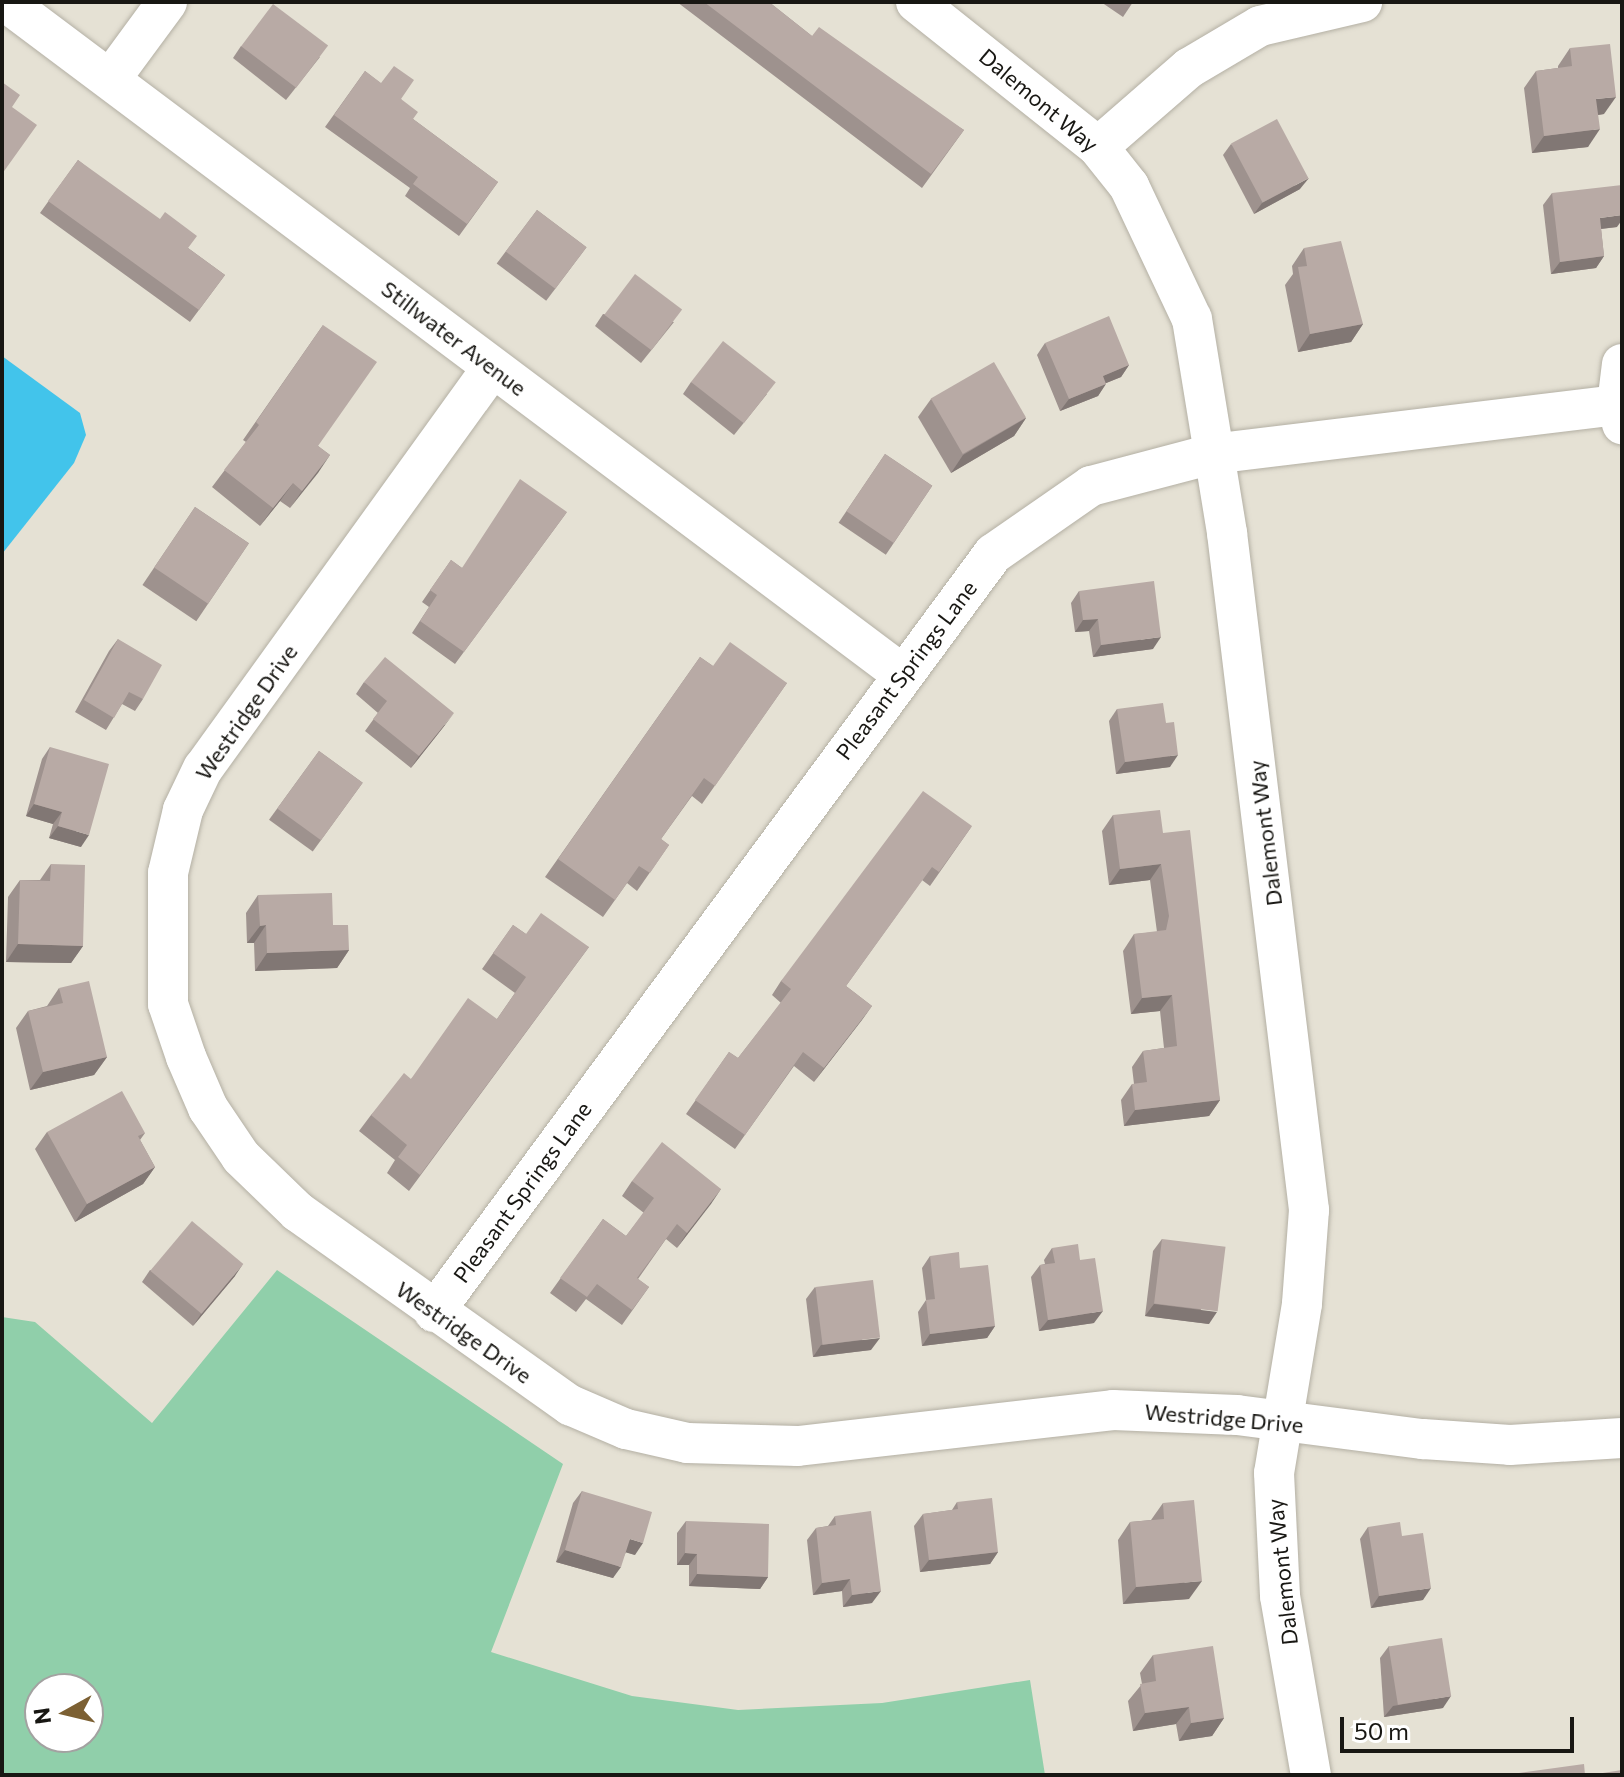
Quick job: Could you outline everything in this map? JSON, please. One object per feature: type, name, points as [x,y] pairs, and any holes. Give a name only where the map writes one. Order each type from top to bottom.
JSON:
[{"type":"street","name":"Stillwater Avenue","points":[[6,2],[112,77],[492,368],[902,674]]},
{"type":"street","points":[[112,77],[167,2]]},
{"type":"street","name":"Dalemont Way","points":[[916,2],[1098,147],[1129,186],[1192,319],[1227,533],[1309,1210],[1302,1304],[1274,1473],[1275,1548],[1311,1775]]},
{"type":"street","points":[[1098,147],[1189,68],[1260,26],[1362,2]]},
{"type":"street","name":"Pleasant Springs Lane","points":[[434,1312],[993,554],[1091,486],[1212,454],[1620,414],[1622,364]]},
{"type":"street","name":"Westridge Drive","points":[[492,368],[203,768],[183,810],[168,873],[168,1004],[208,1108],[241,1157],[298,1212],[434,1312],[570,1405],[626,1429],[687,1443],[798,1446],[1113,1410],[1193,1411],[1510,1445],[1622,1438]]},
{"type":"green space","points":[[277,1270],[563,1464],[491,1652],[632,1696],[738,1710],[882,1703],[1030,1680],[1045,1775],[2,1775],[2,1317],[35,1322],[152,1423]]},
{"type":"water","points":[[2,356],[80,413],[86,435],[74,463],[2,554]]},
{"type":"building","points":[[704,2],[769,2],[812,36],[819,27],[964,130],[931,174]]},
{"type":"building","points":[[273,4],[328,46],[296,88],[241,46]]},
{"type":"building","points":[[1610,44],[1616,97],[1596,99],[1600,129],[1544,136],[1536,71],[1572,66],[1570,48]]},
{"type":"building","points":[[394,66],[414,80],[401,99],[418,112],[413,119],[498,182],[467,224],[413,184],[418,177],[334,115],[365,71],[381,83]]},
{"type":"building","points":[[2,82],[20,95],[12,107],[37,125],[2,174]]},
{"type":"building","points":[[1277,119],[1308,178],[1263,203],[1231,143]]},
{"type":"building","points":[[78,160],[160,219],[165,212],[197,236],[188,248],[225,275],[199,310],[48,201]]},
{"type":"building","points":[[1622,185],[1622,215],[1600,218],[1604,256],[1560,262],[1552,193]]},
{"type":"building","points":[[537,210],[587,247],[555,289],[506,252]]},
{"type":"building","points":[[1341,241],[1363,324],[1310,334],[1298,267],[1307,266],[1304,248]]},
{"type":"building","points":[[635,274],[682,310],[651,350],[604,315]]},
{"type":"building","points":[[1109,316],[1129,365],[1103,376],[1106,384],[1069,399],[1045,343]]},
{"type":"building","points":[[323,325],[377,362],[318,446],[330,455],[302,491],[293,483],[273,508],[224,470],[259,425],[256,422]]},
{"type":"building","points":[[723,341],[776,382],[744,423],[691,382]]},
{"type":"building","points":[[994,362],[1026,417],[963,454],[931,399]]},
{"type":"building","points":[[885,454],[932,486],[894,543],[846,511]]},
{"type":"building","points":[[520,479],[567,512],[464,652],[420,621],[437,595],[430,590],[451,560],[462,568]]},
{"type":"building","points":[[195,507],[249,543],[208,604],[154,568]]},
{"type":"building","points":[[1154,581],[1161,637],[1101,645],[1098,619],[1083,620],[1079,591]]},
{"type":"building","points":[[118,639],[162,665],[143,699],[129,692],[114,718],[84,700]]},
{"type":"building","points":[[730,642],[787,683],[715,786],[704,778],[661,839],[669,845],[650,873],[639,866],[615,900],[558,859],[700,657],[713,666]]},
{"type":"building","points":[[385,657],[454,713],[419,756],[373,719],[387,701],[364,682]]},
{"type":"building","points":[[1163,703],[1166,723],[1174,722],[1178,755],[1125,762],[1117,709]]},
{"type":"building","points":[[50,747],[109,764],[89,835],[58,826],[62,812],[34,804]]},
{"type":"building","points":[[319,751],[363,783],[321,840],[277,808]]},
{"type":"building","points":[[923,791],[972,826],[939,872],[932,867],[846,986],[872,1006],[824,1068],[803,1052],[745,1135],[695,1100],[729,1052],[738,1058],[791,989],[781,981]]},
{"type":"building","points":[[1160,810],[1163,833],[1190,830],[1220,1100],[1135,1110],[1132,1084],[1147,1082],[1143,1051],[1177,1046],[1172,995],[1142,998],[1134,934],[1166,930],[1169,916],[1161,864],[1120,869],[1113,815]]},
{"type":"building","points":[[51,864],[85,865],[83,946],[18,944],[20,880],[50,881]]},
{"type":"building","points":[[332,893],[333,925],[348,925],[349,950],[267,953],[266,925],[260,926],[258,895]]},
{"type":"building","points":[[541,913],[589,947],[420,1175],[398,1157],[407,1145],[371,1115],[404,1073],[411,1079],[468,998],[497,1019],[526,977],[493,953],[513,925],[526,934]]},
{"type":"building","points":[[89,981],[107,1057],[43,1072],[28,1011],[63,1003],[59,988]]},
{"type":"building","points":[[122,1091],[145,1133],[138,1136],[155,1167],[87,1204],[47,1132]]},
{"type":"building","points":[[662,1142],[721,1189],[687,1233],[677,1224],[637,1278],[649,1287],[632,1310],[597,1284],[587,1297],[560,1278],[603,1219],[626,1236],[654,1198],[632,1181]]},
{"type":"building","points":[[192,1221],[243,1264],[202,1314],[150,1271]]},
{"type":"building","points":[[1162,1239],[1226,1247],[1218,1311],[1154,1304]]},
{"type":"building","points":[[1078,1244],[1080,1260],[1095,1258],[1103,1311],[1048,1320],[1040,1265],[1055,1263],[1052,1248]]},
{"type":"building","points":[[959,1252],[960,1268],[988,1265],[995,1326],[930,1334],[926,1300],[935,1299],[930,1256]]},
{"type":"building","points":[[873,1280],[880,1338],[823,1345],[815,1287]]},
{"type":"building","points":[[582,1491],[652,1512],[643,1543],[630,1539],[621,1567],[565,1550]]},
{"type":"building","points":[[992,1498],[998,1552],[929,1560],[923,1514],[958,1509],[957,1502]]},
{"type":"building","points":[[1194,1500],[1202,1581],[1136,1587],[1130,1522],[1164,1519],[1163,1503]]},
{"type":"building","points":[[871,1511],[881,1591],[852,1595],[850,1579],[822,1583],[816,1528],[836,1525],[835,1516]]},
{"type":"building","points":[[686,1521],[769,1524],[768,1577],[697,1574],[697,1554],[685,1553]]},
{"type":"building","points":[[1400,1522],[1402,1536],[1423,1533],[1431,1588],[1379,1596],[1368,1527]]},
{"type":"building","points":[[1442,1638],[1451,1696],[1398,1705],[1389,1646]]},
{"type":"building","points":[[1213,1646],[1224,1718],[1191,1723],[1189,1707],[1145,1713],[1140,1684],[1156,1681],[1153,1655]]},
{"type":"building","points":[[1584,1764],[1585,1775],[1512,1775],[1512,1774]]},
{"type":"building","points":[[1622,1770],[1622,1775],[1590,1775]]}]
